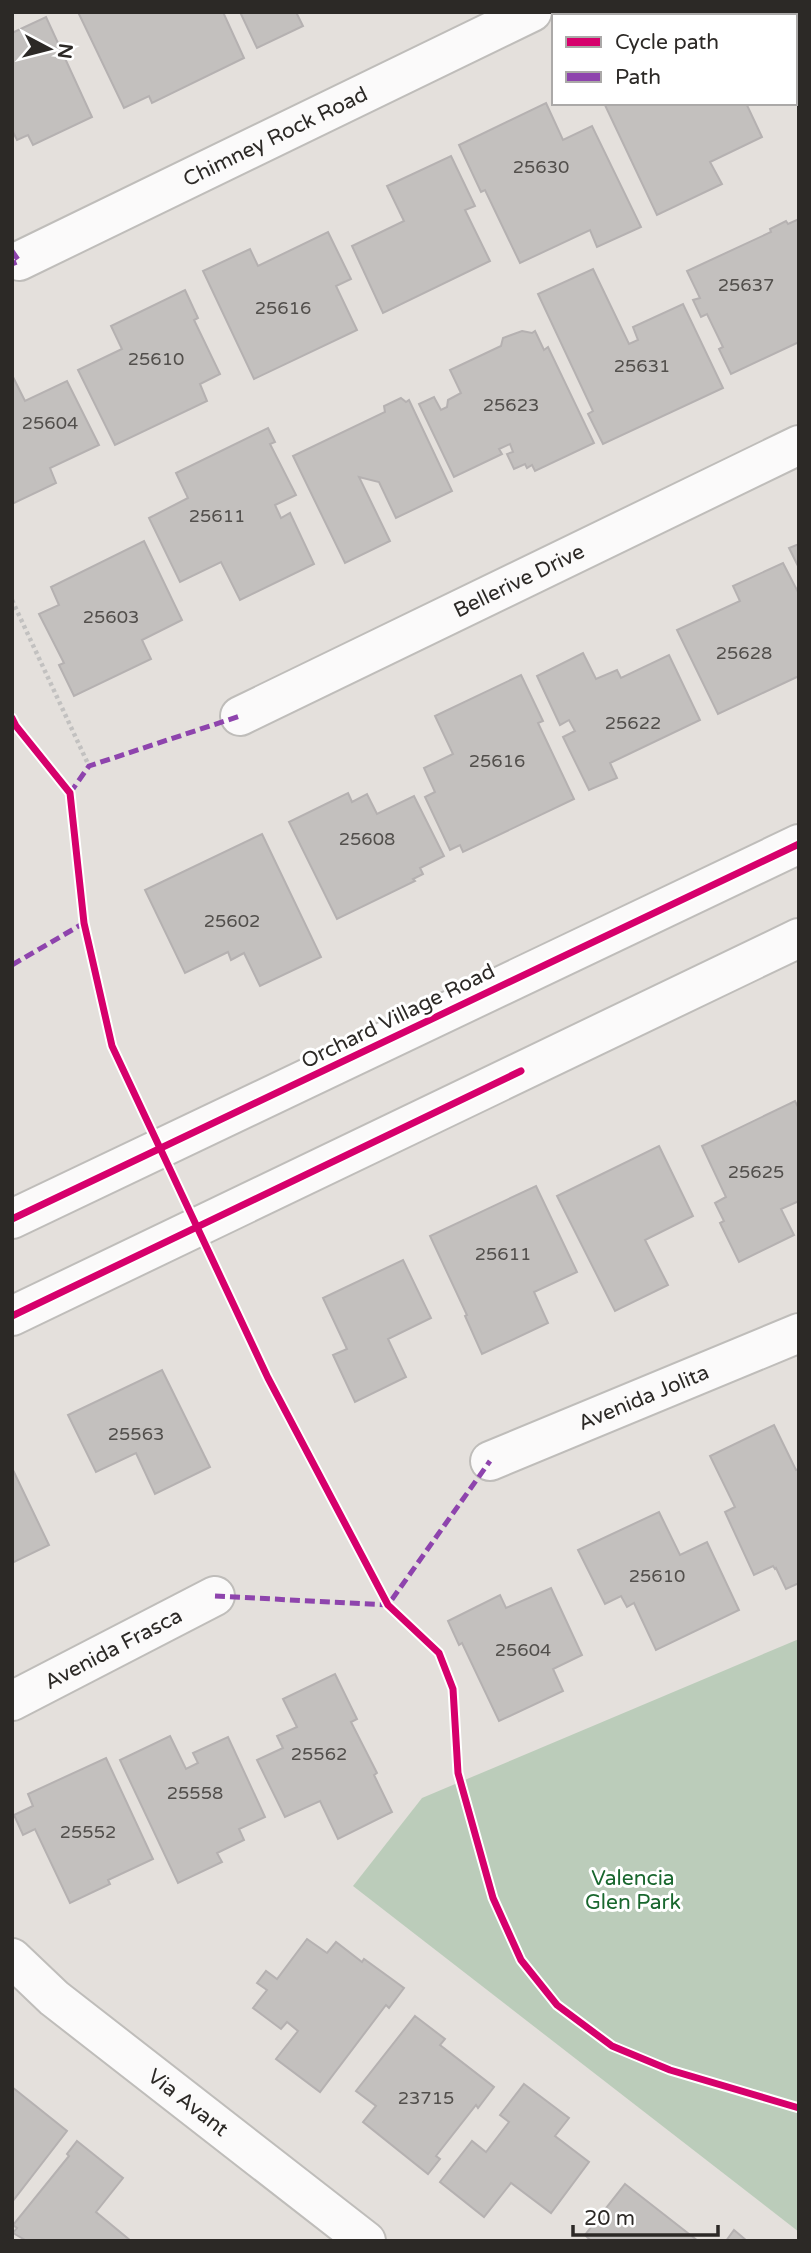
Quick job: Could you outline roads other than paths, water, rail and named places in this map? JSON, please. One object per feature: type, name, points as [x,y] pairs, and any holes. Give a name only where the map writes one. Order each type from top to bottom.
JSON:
[{"type":"street","name":"Chimney Rock Road","points":[[19,261],[532,12]]},
{"type":"street","name":"Bellerive Drive","points":[[240,716],[799,445]]},
{"type":"street","name":"Orchard Village Road","points":[[12,1219],[799,844]]},
{"type":"street","points":[[12,1316],[799,938]]},
{"type":"street","name":"Avenida Jolita","points":[[490,1461],[799,1333]]},
{"type":"street","name":"Avenida Frasca","points":[[12,1700],[215,1596]]},
{"type":"street","name":"Via Avant","points":[[12,1958],[54,1998],[366,2241]]},
{"type":"park label","name":"Valencia Glen Park","points":[[633,1890]]}]
